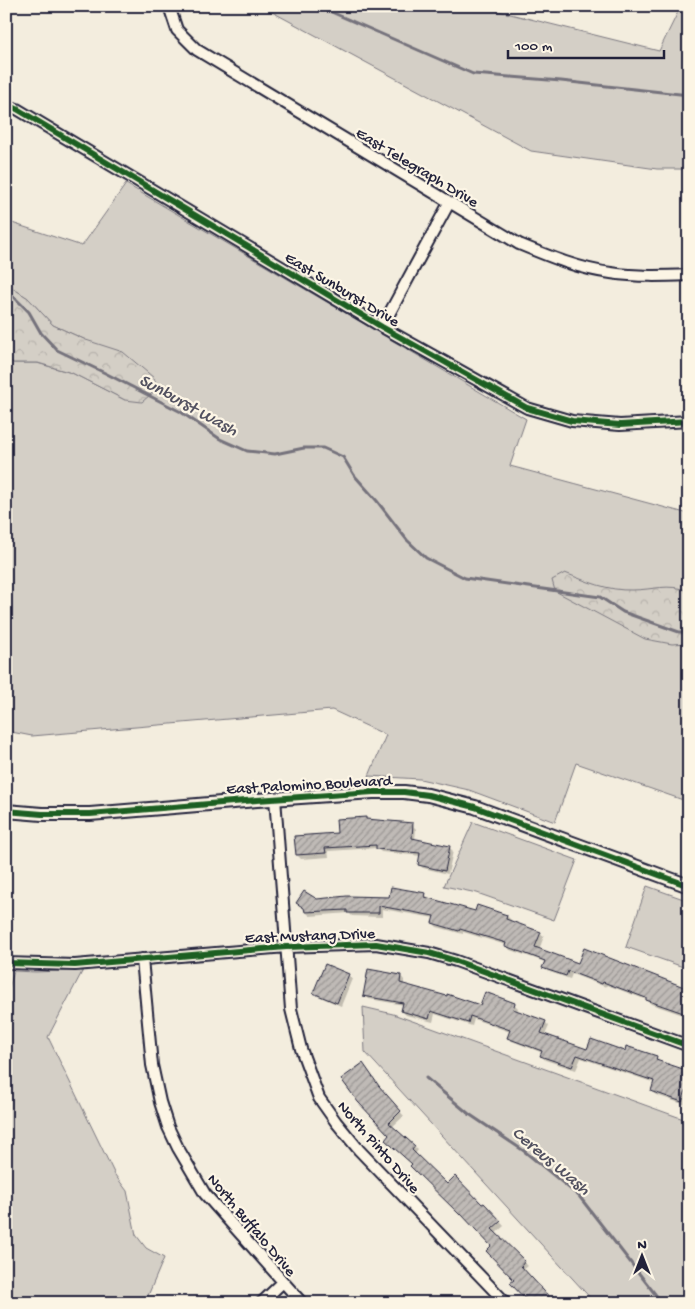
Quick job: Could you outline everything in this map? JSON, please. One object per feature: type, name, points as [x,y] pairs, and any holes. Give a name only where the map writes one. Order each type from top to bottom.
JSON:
[{"type":"street","name":"East Telegraph Drive","points":[[169,6],[177,30],[197,50],[519,244],[561,261],[610,273],[651,277],[689,275]]},
{"type":"street","name":"East Sunburst Drive","points":[[6,106],[17,109],[382,327],[527,408],[572,421],[620,425],[689,421]]},
{"type":"street","points":[[382,327],[449,203]]},
{"type":"street","name":"East Palomino Boulevard","points":[[6,811],[42,814],[90,814],[275,798],[373,792],[428,794],[475,807],[689,886]]},
{"type":"street","name":"North Pinto Drive","points":[[275,798],[291,1009],[301,1049],[319,1098],[359,1150],[506,1303]]},
{"type":"street","name":"East Mustang Drive","points":[[6,963],[75,965],[286,947],[376,944],[429,953],[466,964],[689,1046]]},
{"type":"street","name":"North Buffalo Drive","points":[[142,959],[152,1065],[168,1127],[190,1170],[205,1194],[302,1303]]},
{"type":"street","points":[[261,1303],[283,1282]]},
{"type":"green space","points":[[261,6],[478,6],[659,51],[679,10],[689,14],[689,169],[657,169],[531,151]]},
{"type":"green space","points":[[126,184],[526,419],[510,466],[689,514],[689,802],[576,763],[555,822],[469,790],[420,779],[369,776],[386,735],[332,710],[32,736],[6,731],[6,356],[13,363],[37,363],[72,373],[125,400],[86,340],[53,325],[28,298],[6,284],[6,221],[82,246]]},
{"type":"green space","points":[[6,284],[28,298],[53,325],[86,340],[123,352],[154,378],[158,388],[142,402],[125,400],[72,373],[38,363],[13,363],[6,356]]},
{"type":"green space","points":[[565,573],[614,589],[632,590],[674,587],[689,591],[689,643],[672,644],[645,639],[555,591],[552,580]]},
{"type":"green space","points":[[473,822],[577,860],[554,920],[477,893],[444,886]]},
{"type":"green space","points":[[647,886],[689,901],[689,969],[626,947]]},
{"type":"green space","points":[[83,970],[48,1037],[115,1175],[127,1191],[136,1235],[146,1248],[164,1258],[147,1298],[147,1303],[6,1303],[6,998],[14,971]]},
{"type":"green space","points":[[363,1007],[393,1014],[689,1121],[689,1303],[595,1303],[365,1052]]},
{"type":"building","points":[[366,817],[366,819],[413,823],[412,838],[450,846],[445,871],[418,865],[420,853],[376,849],[376,845],[325,848],[326,853],[296,855],[294,836],[337,833],[336,819]]},
{"type":"building","points":[[391,887],[426,893],[425,897],[475,911],[477,905],[507,915],[506,919],[541,932],[535,947],[578,963],[584,948],[689,989],[689,1015],[603,982],[602,984],[568,971],[566,976],[542,968],[545,961],[505,946],[506,943],[460,929],[459,931],[432,923],[434,916],[379,906],[379,913],[347,913],[347,910],[305,912],[304,908],[296,903],[304,891],[317,899],[347,896],[389,897]]},
{"type":"building","points":[[325,964],[349,974],[337,1003],[313,993]]},
{"type":"building","points":[[368,969],[401,975],[400,983],[447,996],[447,994],[480,1005],[485,992],[515,1003],[513,1009],[546,1021],[541,1033],[587,1049],[591,1039],[625,1051],[626,1046],[657,1056],[656,1060],[689,1071],[689,1082],[682,1102],[651,1091],[654,1081],[577,1055],[572,1067],[540,1056],[542,1051],[507,1038],[510,1030],[470,1016],[468,1023],[431,1011],[429,1019],[401,1011],[403,1003],[363,996]]},
{"type":"building","points":[[363,1063],[379,1086],[401,1111],[389,1123],[415,1146],[412,1150],[447,1184],[455,1176],[501,1221],[492,1229],[525,1261],[521,1266],[555,1303],[529,1303],[510,1283],[514,1280],[486,1251],[491,1246],[461,1214],[410,1166],[412,1164],[385,1140],[389,1135],[358,1102],[341,1079]]},
{"type":"waterway","points":[[329,11],[473,74],[561,81],[689,95]]},
{"type":"waterway","name":"Sunburst Wash","points":[[6,292],[13,296],[29,312],[41,333],[57,350],[181,412],[220,439],[247,451],[275,454],[304,448],[323,448],[343,457],[354,475],[407,540],[426,558],[465,578],[600,597],[623,612],[679,632],[689,632]]},
{"type":"waterway","name":"Cereus Wash","points":[[426,1078],[469,1114],[524,1151],[579,1196],[662,1303]]},
{"type":"cycle path","points":[[6,105],[17,109],[382,327],[527,408],[572,421],[620,425],[689,421]]},
{"type":"cycle path","points":[[6,811],[42,814],[90,814],[257,800],[373,792],[404,792],[428,795],[475,807],[689,886]]},
{"type":"cycle path","points":[[6,963],[75,965],[286,947],[376,944],[429,953],[456,961],[689,1046]]}]
